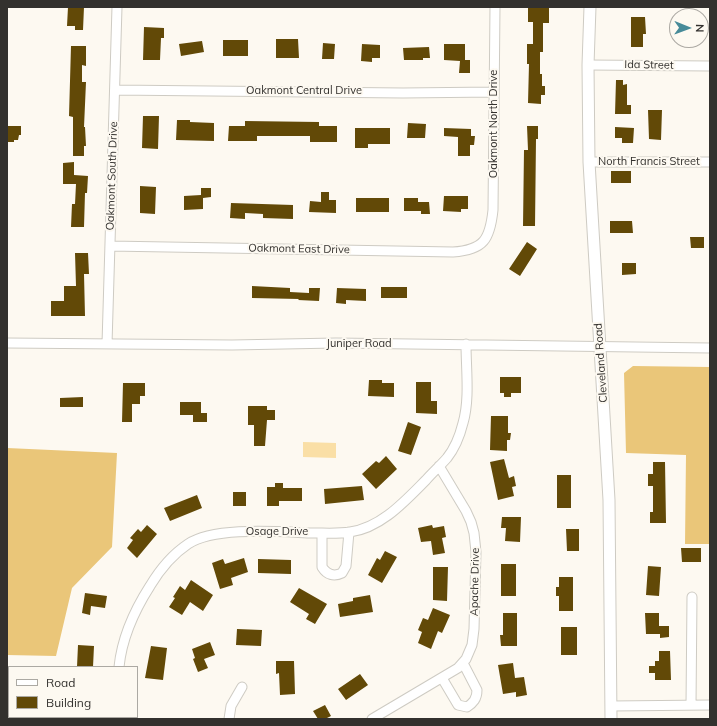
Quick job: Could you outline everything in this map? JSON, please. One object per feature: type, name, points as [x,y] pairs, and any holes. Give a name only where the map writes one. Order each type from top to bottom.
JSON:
[{"type":"main road","name":"Cleveland Road","points":[[590,7],[588,64],[589,162],[609,500],[611,719]]},
{"type":"street","name":"Oakmont South Drive","points":[[107,344],[117,7]]},
{"type":"street","name":"Oakmont North Drive","points":[[485,240],[490,232],[493,210],[495,7]]},
{"type":"street","name":"Ida Street","points":[[588,64],[710,66]]},
{"type":"street","name":"Oakmont Central Drive","points":[[115,90],[404,93],[494,92]]},
{"type":"street","name":"North Francis Street","points":[[589,162],[710,162]]},
{"type":"street","name":"Oakmont East Drive","points":[[110,246],[453,252],[471,250],[485,240]]},
{"type":"street","name":"Juniper Road","points":[[7,343],[466,344],[710,348]]},
{"type":"street","points":[[439,466],[454,448],[464,422],[466,401],[466,344]]},
{"type":"street","name":"Osage Drive","points":[[119,666],[120,651],[131,620],[141,600],[158,575],[174,556],[189,544],[210,535],[229,532],[322,533],[349,532],[366,528],[389,514],[410,496],[439,466]]},
{"type":"street","name":"Apache Drive","points":[[372,719],[442,678],[463,663],[472,646],[474,629],[476,552],[474,533],[466,511],[439,466]]},
{"type":"street","points":[[322,533],[322,567],[325,572],[335,576],[342,574],[346,566],[349,532]]},
{"type":"street","points":[[691,705],[692,597]]},
{"type":"street","points":[[442,678],[458,705],[467,707],[472,704],[477,695],[477,690],[463,663]]},
{"type":"street","points":[[229,719],[231,706],[242,687]]},
{"type":"street","points":[[611,706],[710,705]]},
{"type":"shaded area","points":[[633,366],[710,367],[710,544],[685,544],[686,455],[626,453],[624,373]]},
{"type":"shaded area","points":[[303,442],[336,443],[336,458],[303,457]]},
{"type":"shaded area","points":[[7,448],[117,453],[112,547],[72,588],[56,656],[7,655]]},
{"type":"building","points":[[68,7],[84,7],[83,30],[75,30],[75,26],[67,26]]},
{"type":"building","points":[[528,7],[549,7],[549,23],[543,23],[543,52],[540,52],[540,74],[542,74],[542,86],[545,86],[545,95],[541,95],[541,104],[528,103],[529,64],[527,64],[527,44],[533,44],[533,22],[528,22]]},
{"type":"building","points":[[631,17],[645,17],[646,34],[643,34],[643,47],[631,47]]},
{"type":"building","points":[[144,27],[164,28],[164,38],[161,38],[160,60],[143,60]]},
{"type":"building","points":[[276,39],[298,39],[299,58],[276,58]]},
{"type":"building","points":[[223,40],[248,40],[248,56],[223,56]]},
{"type":"building","points":[[202,41],[204,52],[181,56],[179,44]]},
{"type":"building","points":[[323,43],[335,44],[334,59],[322,59]]},
{"type":"building","points":[[362,44],[380,45],[380,58],[372,58],[372,62],[361,61]]},
{"type":"building","points":[[444,44],[465,44],[465,60],[470,60],[470,73],[459,73],[460,61],[444,60]]},
{"type":"building","points":[[71,46],[86,46],[86,66],[82,65],[82,82],[86,82],[84,127],[86,146],[84,146],[84,156],[73,156],[73,117],[69,116]]},
{"type":"building","points":[[429,47],[430,58],[423,58],[423,60],[404,60],[403,48]]},
{"type":"building","points":[[616,80],[623,80],[623,85],[627,84],[627,105],[631,105],[631,114],[615,114]]},
{"type":"building","points":[[648,110],[662,110],[661,140],[649,139]]},
{"type":"building","points":[[143,116],[159,116],[158,149],[142,148]]},
{"type":"building","points":[[177,120],[214,123],[214,141],[176,140]]},
{"type":"building","points":[[245,121],[319,122],[319,126],[337,126],[337,142],[310,142],[310,136],[257,136],[257,141],[228,141],[229,126],[245,126]]},
{"type":"building","points":[[408,123],[426,124],[425,138],[407,138]]},
{"type":"building","points":[[7,126],[21,126],[21,135],[19,135],[18,140],[14,140],[14,142],[7,142]]},
{"type":"building","points":[[527,126],[538,126],[538,139],[536,139],[535,226],[523,226],[524,150],[528,150]]},
{"type":"building","points":[[615,127],[634,128],[633,143],[622,143],[622,138],[615,138]]},
{"type":"building","points":[[355,128],[390,128],[390,144],[368,144],[368,148],[355,148]]},
{"type":"building","points":[[444,128],[471,129],[471,136],[475,136],[474,145],[470,145],[470,156],[458,156],[458,137],[444,136]]},
{"type":"building","points":[[74,162],[74,175],[88,176],[87,193],[85,193],[84,227],[71,227],[72,204],[75,204],[76,184],[63,184],[63,163]]},
{"type":"building","points":[[611,171],[631,171],[631,183],[611,183]]},
{"type":"building","points":[[140,186],[156,187],[155,214],[140,213]]},
{"type":"building","points":[[201,188],[211,188],[211,197],[203,198],[203,209],[184,210],[184,196],[201,195]]},
{"type":"building","points":[[321,192],[329,192],[329,200],[336,200],[336,213],[309,212],[310,201],[321,202]]},
{"type":"building","points":[[444,196],[468,196],[468,209],[461,209],[461,212],[443,211]]},
{"type":"building","points":[[356,198],[389,198],[389,212],[356,212]]},
{"type":"building","points":[[404,198],[418,198],[418,202],[429,202],[430,214],[421,214],[421,211],[404,211]]},
{"type":"building","points":[[231,203],[293,205],[293,219],[263,218],[263,214],[245,213],[245,219],[230,218]]},
{"type":"building","points":[[610,221],[632,221],[633,233],[610,233]]},
{"type":"building","points":[[690,237],[704,237],[704,248],[691,248]]},
{"type":"building","points":[[527,242],[537,249],[520,276],[509,269]]},
{"type":"building","points":[[75,253],[88,253],[89,274],[84,274],[85,316],[51,316],[51,301],[64,301],[64,286],[76,286]]},
{"type":"building","points":[[622,263],[636,263],[636,274],[622,275]]},
{"type":"building","points":[[252,286],[290,288],[290,292],[309,293],[309,288],[320,288],[319,301],[252,298]]},
{"type":"building","points":[[381,287],[407,287],[407,298],[381,298]]},
{"type":"building","points":[[337,288],[366,289],[366,301],[346,300],[346,304],[336,303]]},
{"type":"building","points":[[500,377],[521,377],[521,393],[511,393],[511,397],[504,397],[504,393],[500,393]]},
{"type":"building","points":[[369,380],[382,380],[382,383],[394,383],[394,397],[368,396]]},
{"type":"building","points":[[416,382],[431,382],[431,401],[437,401],[437,414],[416,413]]},
{"type":"building","points":[[123,383],[145,383],[145,396],[140,396],[140,404],[132,404],[132,422],[122,422]]},
{"type":"building","points":[[83,397],[83,407],[60,407],[60,398]]},
{"type":"building","points":[[180,402],[201,402],[201,413],[207,413],[207,422],[193,422],[193,415],[180,415]]},
{"type":"building","points":[[248,406],[267,406],[267,410],[275,410],[275,420],[267,420],[265,446],[254,446],[254,425],[248,425]]},
{"type":"building","points":[[491,416],[508,416],[508,433],[511,433],[510,440],[507,440],[507,451],[490,450]]},
{"type":"building","points":[[408,422],[421,427],[411,455],[398,451]]},
{"type":"building","points":[[386,456],[397,469],[376,489],[362,474],[376,461],[379,463]]},
{"type":"building","points":[[504,459],[509,478],[514,476],[516,486],[512,487],[514,496],[498,500],[490,462]]},
{"type":"building","points":[[653,462],[665,462],[666,523],[650,523],[650,512],[653,512],[653,486],[648,486],[648,474],[653,474]]},
{"type":"building","points":[[557,475],[571,475],[571,508],[557,508]]},
{"type":"building","points":[[275,483],[283,483],[283,488],[302,488],[302,501],[279,501],[279,506],[267,506],[267,487],[275,487]]},
{"type":"building","points":[[362,486],[364,500],[325,504],[324,489]]},
{"type":"building","points":[[233,492],[246,492],[246,506],[233,506]]},
{"type":"building","points":[[197,495],[202,508],[170,521],[164,508]]},
{"type":"building","points":[[502,517],[521,517],[520,542],[505,541],[506,528],[501,528]]},
{"type":"building","points":[[147,525],[157,534],[137,558],[127,548],[133,540],[130,538],[138,529],[141,532]]},
{"type":"building","points":[[432,525],[433,528],[444,526],[446,537],[442,538],[445,553],[433,555],[431,541],[421,542],[418,528]]},
{"type":"building","points":[[566,529],[579,529],[579,551],[567,551]]},
{"type":"building","points":[[681,548],[701,548],[701,562],[682,562]]},
{"type":"building","points":[[385,551],[397,557],[382,583],[368,575],[377,558],[380,560]]},
{"type":"building","points":[[244,558],[248,572],[231,578],[233,585],[220,589],[212,563],[223,559],[225,564]]},
{"type":"building","points":[[258,559],[291,560],[291,574],[258,573]]},
{"type":"building","points":[[501,564],[516,564],[516,596],[501,596]]},
{"type":"building","points":[[648,566],[661,567],[659,596],[646,595]]},
{"type":"building","points":[[433,567],[448,567],[447,601],[433,600]]},
{"type":"building","points":[[559,577],[573,577],[573,611],[559,611],[559,596],[556,596],[556,587],[559,587]]},
{"type":"building","points":[[191,580],[213,595],[203,611],[190,602],[182,615],[169,607],[180,586],[185,590]]},
{"type":"building","points":[[299,588],[327,604],[315,624],[306,619],[309,614],[290,602]]},
{"type":"building","points":[[85,593],[107,596],[105,608],[91,606],[90,615],[82,613]]},
{"type":"building","points":[[370,595],[373,612],[340,617],[338,604],[353,601],[353,598]]},
{"type":"building","points":[[433,608],[450,615],[442,633],[438,631],[431,649],[418,643],[422,632],[418,630],[423,618],[428,620]]},
{"type":"building","points":[[503,613],[517,613],[517,646],[501,646],[500,635],[503,635]]},
{"type":"building","points":[[645,613],[659,613],[659,626],[669,626],[669,637],[660,638],[660,634],[646,634]]},
{"type":"building","points":[[561,627],[577,627],[577,655],[561,655]]},
{"type":"building","points":[[237,629],[262,630],[261,646],[236,645]]},
{"type":"building","points":[[210,642],[215,655],[204,659],[208,668],[198,672],[193,659],[195,658],[192,649]]},
{"type":"building","points":[[78,645],[94,646],[93,666],[77,666]]},
{"type":"building","points":[[151,646],[167,648],[163,680],[145,678]]},
{"type":"building","points":[[659,651],[670,651],[671,680],[655,680],[655,673],[649,673],[649,666],[655,666],[655,661],[659,661]]},
{"type":"building","points":[[276,661],[294,661],[295,694],[280,695],[279,673],[276,674]]},
{"type":"building","points":[[513,663],[515,678],[524,677],[527,695],[516,697],[516,692],[503,694],[498,665]]},
{"type":"building","points":[[360,674],[368,685],[346,700],[338,689]]},
{"type":"building","points":[[325,705],[331,716],[325,719],[318,719],[313,711]]}]
